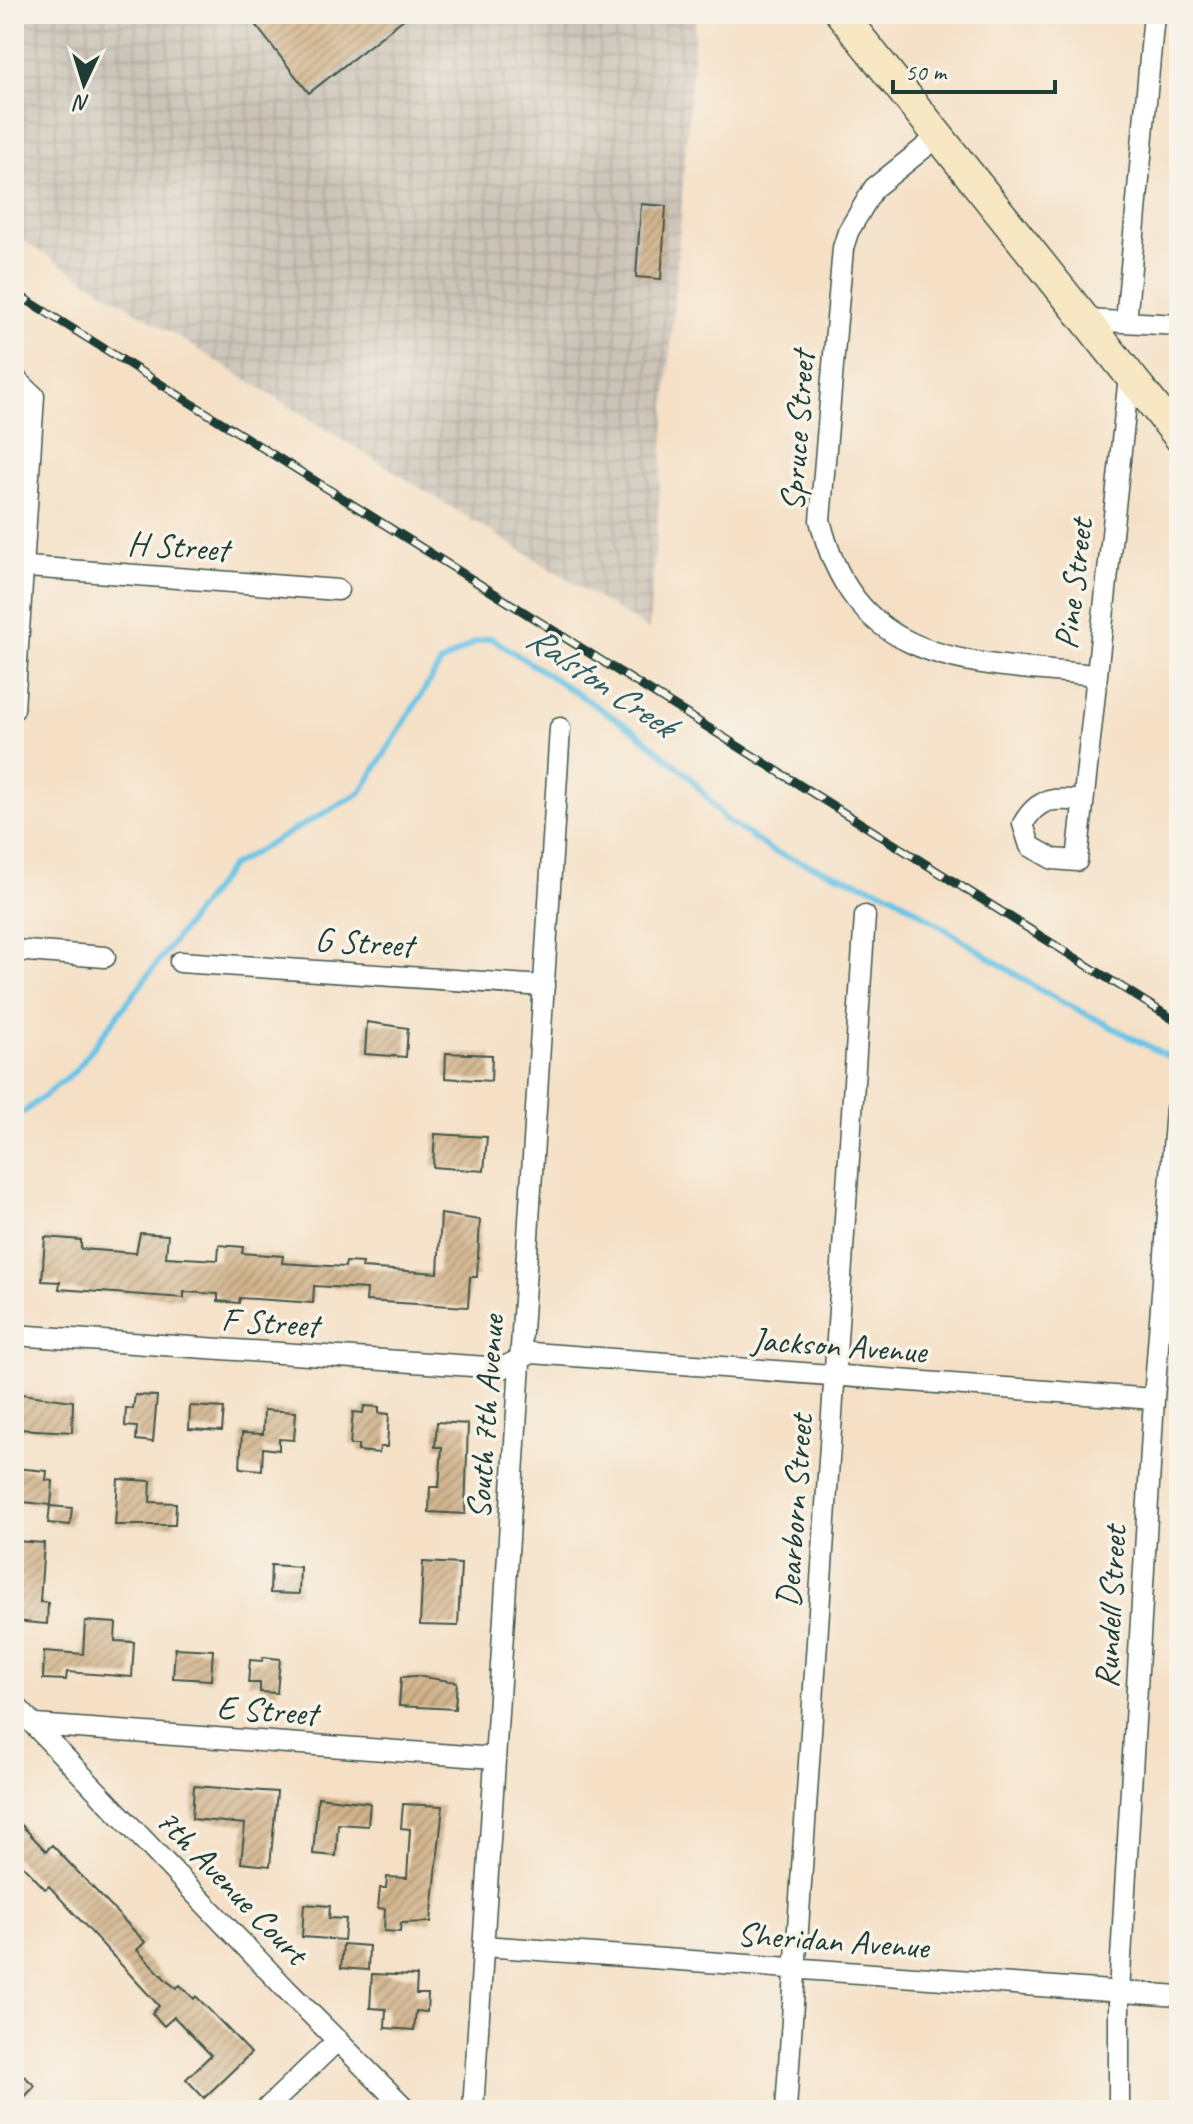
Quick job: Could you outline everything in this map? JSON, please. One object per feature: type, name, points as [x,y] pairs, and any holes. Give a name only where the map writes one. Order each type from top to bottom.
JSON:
[{"type":"main road","points":[[841,14],[1179,437]]},
{"type":"street","points":[[1126,322],[1154,14]]},
{"type":"street","name":"Spruce Street","points":[[940,135],[874,188],[862,204],[846,240],[820,520],[825,541],[860,605],[881,627],[907,643],[950,660],[1095,675]]},
{"type":"street","points":[[1086,320],[1179,325]]},
{"type":"street","name":"Pine Street","points":[[1082,801],[1129,376]]},
{"type":"street","points":[[14,377],[34,396],[19,566],[14,709]]},
{"type":"street","name":"H Street","points":[[19,566],[338,590]]},
{"type":"street","name":"South 7th Avenue","points":[[473,2110],[560,728]]},
{"type":"street","name":"Dearborn Street","points":[[786,2110],[865,916]]},
{"type":"street","points":[[14,950],[105,957]]},
{"type":"street","name":"G Street","points":[[180,962],[544,986]]},
{"type":"street","name":"Rundell Street","points":[[1119,2110],[1119,1992],[1154,1399],[1176,1109]]},
{"type":"street","name":"F Street","points":[[14,1335],[502,1368],[520,1360]]},
{"type":"street","name":"Jackson Avenue","points":[[520,1360],[532,1353],[836,1378],[1154,1399]]},
{"type":"street","name":"7th Avenue Court","points":[[14,1704],[407,2110]]},
{"type":"street","name":"E Street","points":[[35,1725],[495,1758]]},
{"type":"street","name":"Sheridan Avenue","points":[[483,1946],[1179,1996]]},
{"type":"street","points":[[265,2110],[338,2040]]},
{"type":"shaded area","points":[[14,14],[696,14],[649,630],[14,235]]},
{"type":"building","points":[[247,14],[410,14],[309,93]]},
{"type":"building","points":[[641,204],[666,206],[661,279],[636,277]]},
{"type":"building","points":[[367,1022],[408,1028],[406,1057],[365,1054]]},
{"type":"building","points":[[446,1053],[492,1055],[491,1081],[445,1078]]},
{"type":"building","points":[[435,1134],[487,1137],[484,1171],[433,1167]]},
{"type":"building","points":[[441,1214],[480,1220],[477,1277],[470,1277],[468,1307],[366,1301],[367,1289],[314,1286],[313,1303],[240,1298],[239,1303],[218,1301],[218,1294],[184,1292],[184,1298],[59,1289],[60,1282],[42,1281],[45,1237],[81,1240],[81,1249],[136,1253],[140,1233],[168,1235],[166,1257],[218,1260],[219,1245],[243,1247],[242,1253],[283,1256],[282,1263],[345,1267],[346,1262],[363,1263],[362,1268],[438,1273]]},
{"type":"building","points":[[14,1393],[73,1401],[72,1432],[18,1429],[18,1423],[14,1423]]},
{"type":"building","points":[[135,1395],[157,1396],[153,1442],[136,1440],[137,1427],[125,1426],[126,1408],[133,1409]]},
{"type":"building","points":[[190,1406],[224,1408],[222,1431],[189,1429]]},
{"type":"building","points":[[364,1406],[379,1407],[379,1413],[389,1414],[387,1447],[380,1447],[379,1453],[358,1451],[358,1445],[350,1445],[353,1412],[363,1413]]},
{"type":"building","points":[[264,1410],[296,1412],[294,1440],[279,1439],[279,1450],[263,1448],[262,1470],[240,1468],[242,1433],[263,1434]]},
{"type":"building","points":[[437,1422],[468,1424],[465,1514],[429,1512],[430,1487],[439,1487],[442,1447],[435,1447]]},
{"type":"building","points":[[14,1468],[47,1471],[46,1480],[53,1481],[51,1505],[14,1501]]},
{"type":"building","points":[[118,1479],[151,1481],[150,1502],[176,1503],[175,1525],[115,1525]]},
{"type":"building","points":[[50,1506],[72,1508],[70,1525],[48,1523]]},
{"type":"building","points":[[14,1541],[44,1543],[40,1602],[48,1603],[47,1624],[14,1621]]},
{"type":"building","points":[[423,1562],[461,1564],[458,1626],[420,1625]]},
{"type":"building","points":[[271,1565],[300,1567],[299,1594],[270,1593]]},
{"type":"building","points":[[85,1621],[116,1623],[115,1641],[134,1642],[132,1677],[67,1672],[66,1680],[43,1679],[44,1651],[83,1654]]},
{"type":"building","points":[[175,1648],[213,1650],[211,1680],[173,1678]]},
{"type":"building","points":[[263,1657],[280,1659],[277,1693],[260,1692],[260,1683],[248,1683],[250,1660],[262,1661]]},
{"type":"building","points":[[401,1677],[457,1682],[455,1709],[399,1706]]},
{"type":"building","points":[[194,1786],[277,1792],[270,1866],[241,1863],[245,1824],[192,1819]]},
{"type":"building","points":[[318,1797],[370,1803],[368,1826],[338,1824],[336,1856],[313,1854]]},
{"type":"building","points":[[403,1804],[443,1806],[431,1922],[401,1923],[400,1932],[384,1931],[385,1909],[378,1908],[380,1888],[386,1888],[387,1877],[407,1878],[410,1829],[401,1828]]},
{"type":"building","points":[[14,1817],[46,1851],[52,1845],[145,1942],[137,1950],[167,1981],[176,1988],[180,1985],[194,1999],[196,1996],[251,2053],[204,2098],[186,2079],[211,2055],[174,2017],[164,2026],[152,2013],[159,2006],[49,1886],[45,1889],[14,1856]]},
{"type":"building","points":[[304,1904],[330,1906],[329,1918],[346,1919],[344,1940],[302,1937]]},
{"type":"building","points":[[343,1944],[369,1946],[368,1970],[341,1968]]},
{"type":"building","points":[[372,1974],[417,1976],[416,1994],[428,1994],[427,2012],[416,2011],[414,2030],[385,2028],[386,2009],[370,2008]]},
{"type":"building","points":[[23,2075],[35,2086],[14,2108],[14,2084]]},
{"type":"waterway","name":"Ralston Creek","points":[[24,1112],[75,1071],[231,866],[361,792],[441,663],[475,642],[491,638],[635,731],[689,776],[725,819],[774,852],[891,894],[1040,990],[1179,1062]]},
{"type":"railway","points":[[14,292],[1179,1023]]}]
